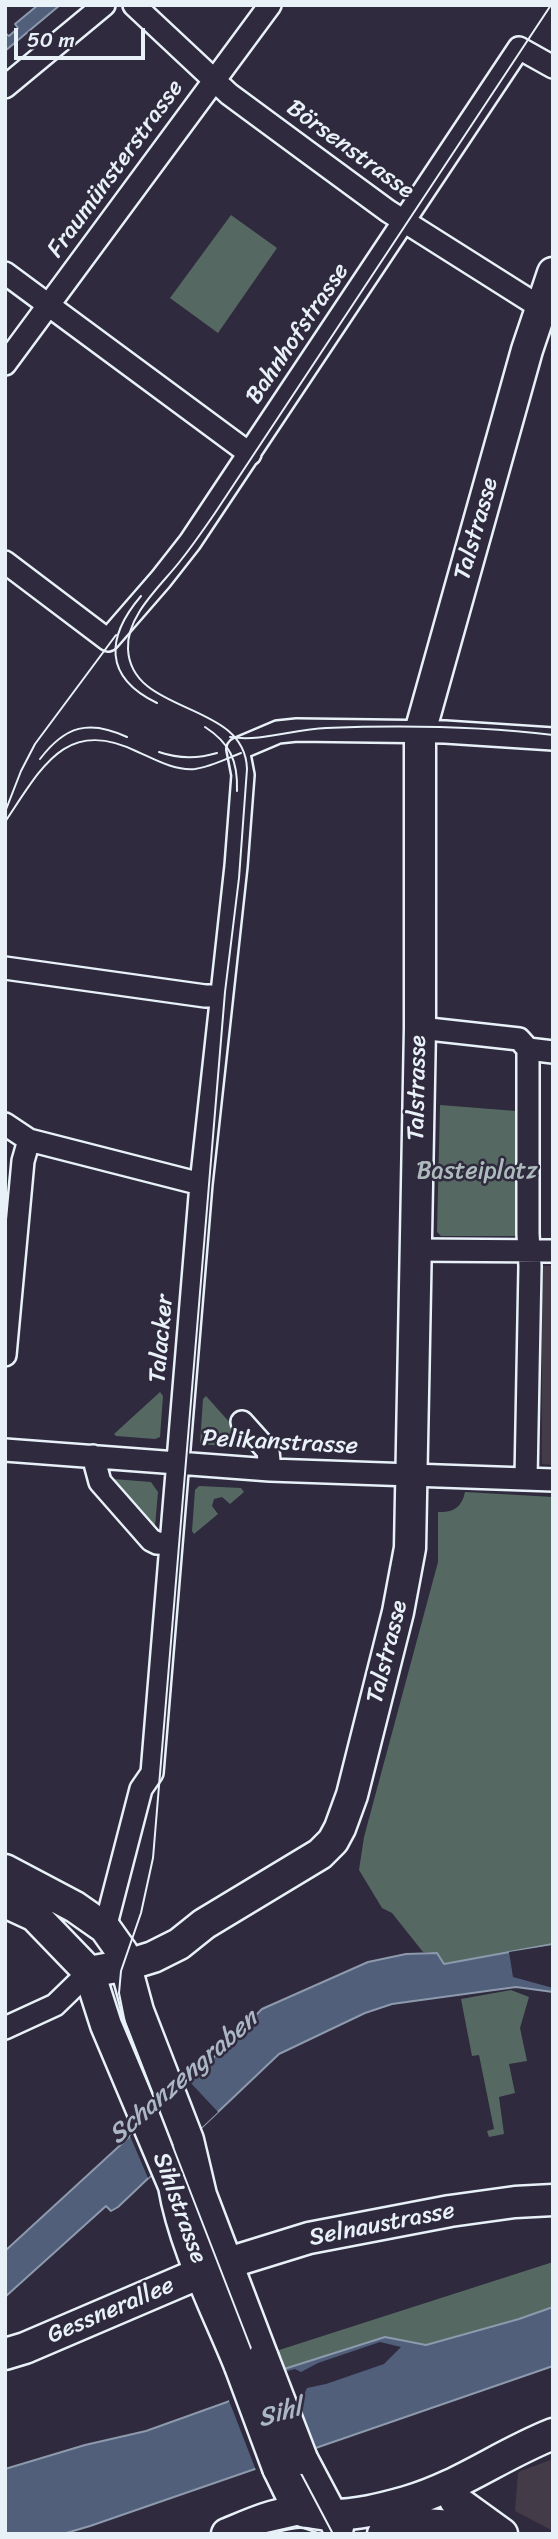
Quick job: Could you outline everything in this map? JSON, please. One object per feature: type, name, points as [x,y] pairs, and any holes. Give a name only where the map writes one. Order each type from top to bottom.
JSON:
[{"type":"street","points":[[5,87],[104,5]]},
{"type":"street","name":"Börsenstrasse","points":[[134,5],[229,94],[404,222],[547,311]]},
{"type":"street","name":"Fraumünsterstrasse","points":[[5,364],[270,5]]},
{"type":"street","name":"Bahnhofstrasse","points":[[5,562],[108,639],[162,579],[250,454],[519,48],[553,67]]},
{"type":"street","points":[[5,273],[250,454]]},
{"type":"street","name":"Talstrasse","points":[[89,1972],[153,1957],[179,1944],[204,1924],[320,1854],[333,1841],[340,1828],[358,1769],[409,1564],[413,1475],[420,1028],[420,732],[547,311],[553,273]]},
{"type":"street","name":"Talacker","points":[[105,1928],[141,1789],[152,1773],[201,1184],[236,866],[242,789],[242,763],[238,749],[278,732],[420,732]]},
{"type":"street","points":[[420,732],[518,735],[553,739]]},
{"type":"street","points":[[5,968],[221,996]]},
{"type":"street","points":[[420,1028],[519,1039],[528,1049],[553,1052]]},
{"type":"street","points":[[526,1479],[529,1314],[528,1049]]},
{"type":"street","points":[[5,1124],[29,1140],[201,1184]]},
{"type":"street","points":[[5,1355],[23,1161],[29,1140]]},
{"type":"street","points":[[415,1250],[553,1251]]},
{"type":"street","points":[[242,1422],[268,1451],[270,1470]]},
{"type":"street","name":"Pelikanstrasse","points":[[5,1450],[93,1455],[178,1465],[553,1480]]},
{"type":"street","points":[[93,1455],[100,1482],[151,1540],[171,1545]]},
{"type":"street","points":[[5,1870],[75,1907],[105,1928],[89,1972],[55,2005],[5,2028]]},
{"type":"street","points":[[5,1902],[35,1916],[89,1972]]},
{"type":"street","name":"Sihlstrasse","points":[[105,1928],[117,1943],[127,1965],[138,2011],[188,2140],[214,2267],[290,2464]]},
{"type":"street","name":"Sihlstrasse","points":[[89,1972],[103,2016],[175,2188],[181,2219],[214,2267]]},
{"type":"street","name":"Selnaustrasse","points":[[214,2267],[309,2238],[450,2211],[553,2200]]},
{"type":"street","name":"Gessnerallee","points":[[5,2354],[25,2348],[214,2267]]},
{"type":"street","points":[[336,2528],[363,2512],[446,2489],[553,2434]]},
{"type":"street","points":[[290,2464],[299,2511]]},
{"type":"street","points":[[290,2464],[336,2528]]},
{"type":"street","points":[[446,2489],[460,2506],[497,2528],[502,2534]]},
{"type":"street","points":[[227,2534],[268,2517],[299,2511],[336,2528]]},
{"type":"street","points":[[383,2534],[435,2523],[449,2525],[470,2534]]},
{"type":"shaded area","points":[[542,1266],[553,1266],[553,1465],[542,1464]]},
{"type":"shaded area","points":[[553,2459],[553,2531],[515,2511],[518,2472]]},
{"type":"green space","points":[[231,215],[277,248],[218,333],[170,298]]},
{"type":"green space","name":"Basteiplatz","points":[[440,1105],[516,1111],[515,1236],[441,1236],[437,1232]]},
{"type":"green space","points":[[160,1392],[163,1396],[160,1437],[155,1439],[114,1434]]},
{"type":"green space","points":[[206,1396],[249,1444],[248,1448],[200,1444],[203,1399]]},
{"type":"green space","points":[[113,1479],[151,1482],[158,1492],[155,1526],[150,1527],[111,1483]]},
{"type":"green space","points":[[199,1486],[241,1488],[244,1492],[230,1504],[222,1497],[214,1499],[212,1506],[218,1514],[194,1534],[195,1490]]},
{"type":"green space","points":[[465,1492],[553,1497],[553,1944],[444,1964],[437,1953],[423,1952],[392,1913],[382,1908],[359,1870],[364,1837],[438,1562],[438,1512],[448,1512],[456,1508]]},
{"type":"green space","points":[[511,1990],[529,1997],[520,2028],[527,2061],[509,2064],[515,2093],[499,2097],[504,2134],[489,2137],[487,2131],[494,2129],[479,2055],[472,2056],[461,1999]]},
{"type":"green space","points":[[553,2262],[553,2307],[519,2319],[426,2345],[385,2337],[284,2369],[276,2351]]},
{"type":"water","points":[[38,5],[60,5],[5,51],[5,33],[9,36],[18,28],[15,24]]},
{"type":"water","points":[[553,1944],[553,1992],[516,1987],[392,2004],[365,2013],[279,2054],[118,2207],[111,2211],[106,2206],[5,2297],[5,2251],[189,2082],[262,2009],[368,1962],[406,1954],[437,1953],[444,1964]]},
{"type":"water","name":"Sihl","points":[[553,2307],[553,2366],[90,2526],[63,2534],[5,2534],[5,2469],[85,2445],[146,2431],[227,2402],[284,2369],[385,2337],[426,2345]]},
{"type":"pier","points":[[553,1945],[553,1988],[513,1977],[509,1952]]},
{"type":"pier","points":[[189,2081],[218,2112],[148,2178],[130,2136]]},
{"type":"pier","points":[[380,2342],[401,2347],[384,2364],[307,2388],[304,2395],[294,2398],[315,2453],[257,2473],[228,2398],[281,2366],[284,2372],[295,2369],[301,2372],[318,2363]]},
{"type":"tram line","points":[[333,2534],[295,2462],[125,2023],[119,1993],[121,1971],[141,1913],[153,1858],[225,992],[239,878],[247,769],[241,747],[228,731],[209,718],[166,698],[148,686],[134,671],[128,649],[129,636],[139,612],[215,513],[551,5]]},
{"type":"tram line","points":[[141,596],[121,626],[116,641],[116,655],[119,669],[127,681],[139,693],[157,703]]},
{"type":"tram line","points":[[5,812],[35,744],[116,635]]},
{"type":"tram line","points":[[205,727],[221,740],[231,754],[236,771],[237,791]]},
{"type":"tram line","points":[[230,737],[254,738],[314,729],[383,727],[468,728],[553,735]]},
{"type":"tram line","points":[[40,759],[59,739],[79,729],[101,728],[127,737]]},
{"type":"tram line","points":[[5,822],[44,766],[58,753],[74,744],[92,740],[113,742],[166,764],[188,769],[206,767],[241,753]]},
{"type":"tram line","points":[[159,752],[188,757],[217,753]]},
{"type":"tram line","points":[[262,2534],[297,2526],[321,2534]]},
{"type":"water label","name":"Schanzengraben","points":[[184,2078]]}]
